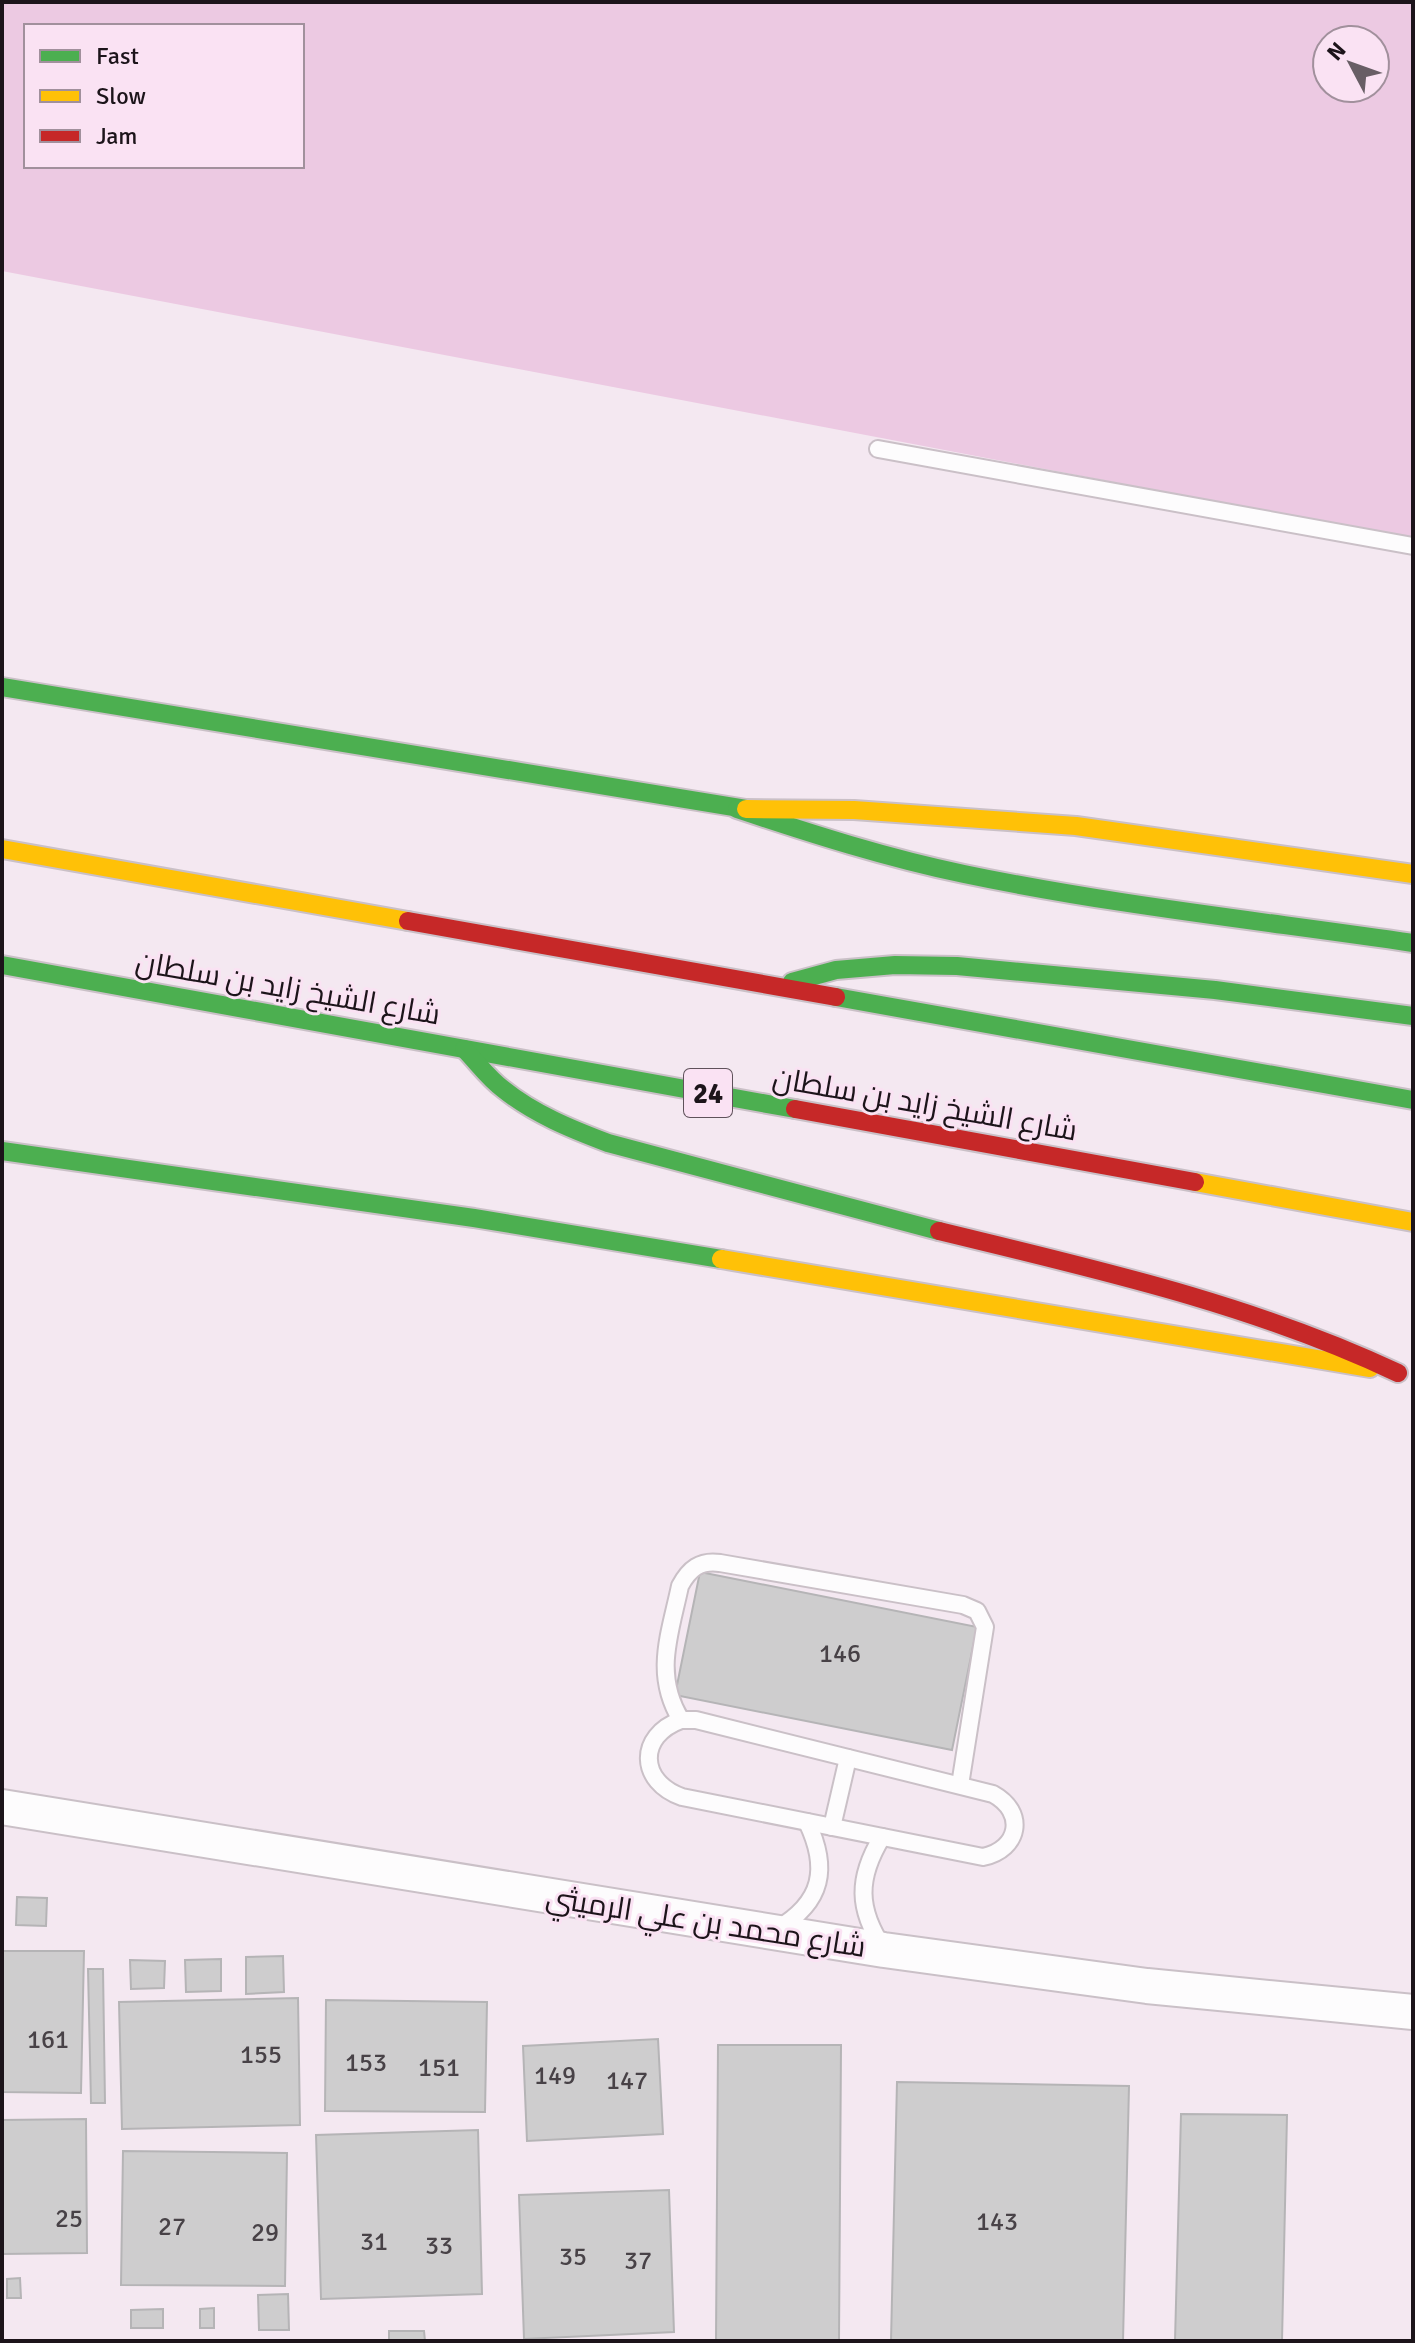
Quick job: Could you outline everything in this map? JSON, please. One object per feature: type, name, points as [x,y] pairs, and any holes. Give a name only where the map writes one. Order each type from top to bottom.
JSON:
[{"type":"main road","points":[[2,687],[737,809],[898,859],[988,879],[1413,943]]},
{"type":"main road","points":[[737,809],[854,810],[1076,826],[1413,874]]},
{"type":"main road","points":[[2,849],[1413,1100]]},
{"type":"main road","name":"شارع الشيخ زايد بن سلطان","points":[[2,965],[1413,1222]]},
{"type":"main road","points":[[775,987],[836,970],[895,965],[957,966],[1215,990],[1413,1016]]},
{"type":"main road","points":[[464,1049],[502,1089],[582,1134],[623,1149],[1251,1311],[1353,1350],[1405,1374]]},
{"type":"main road","points":[[2,1151],[474,1218],[1405,1374]]},
{"type":"street","name":"شارع محمد بن علي الرميثي","points":[[2,1807],[884,1950],[1147,1986],[1413,2012]]},
{"type":"lane","points":[[878,449],[1413,546]]},
{"type":"lane","points":[[681,1720],[668,1691],[665,1661],[680,1586],[685,1576],[701,1563],[720,1563],[963,1605],[977,1611],[985,1627],[960,1785]]},
{"type":"lane","points":[[681,1720],[696,1720],[848,1758],[993,1794],[1011,1809],[1014,1832],[1003,1849],[983,1857],[682,1797],[659,1785],[649,1762],[656,1735],[667,1725],[681,1720]]},
{"type":"lane","points":[[832,1827],[848,1758]]},
{"type":"lane","points":[[772,1932],[795,1919],[812,1898],[820,1873],[818,1846],[807,1822]]},
{"type":"lane","points":[[882,1837],[869,1858],[863,1894],[871,1930],[884,1950]]},
{"type":"shaded area","points":[[2,2],[1413,2],[1413,539],[2,271]]},
{"type":"building","points":[[700,1572],[977,1627],[952,1750],[675,1695]]},
{"type":"building","points":[[17,1897],[47,1898],[46,1926],[16,1925]]},
{"type":"building","points":[[2,1951],[84,1951],[81,2093],[2,2092]]},
{"type":"building","points":[[283,1956],[284,1992],[246,1994],[246,1957]]},
{"type":"building","points":[[221,1959],[221,1991],[186,1992],[185,1960]]},
{"type":"building","points":[[130,1960],[165,1961],[164,1988],[131,1989]]},
{"type":"building","points":[[88,1969],[103,1969],[105,2103],[91,2103]]},
{"type":"building","points":[[298,1998],[300,2125],[122,2129],[119,2002]]},
{"type":"building","points":[[326,2000],[487,2002],[485,2112],[325,2111]]},
{"type":"building","points":[[658,2039],[663,2134],[527,2141],[523,2046]]},
{"type":"building","points":[[718,2045],[841,2045],[839,2341],[716,2341]]},
{"type":"building","points":[[897,2082],[1129,2086],[1123,2341],[891,2341]]},
{"type":"building","points":[[1181,2114],[1287,2115],[1282,2341],[1175,2341]]},
{"type":"building","points":[[86,2119],[87,2253],[2,2254],[2,2120]]},
{"type":"building","points":[[478,2130],[482,2294],[321,2299],[316,2135]]},
{"type":"building","points":[[123,2151],[287,2153],[285,2286],[121,2285]]},
{"type":"building","points":[[669,2190],[674,2332],[524,2339],[519,2195]]},
{"type":"building","points":[[20,2278],[21,2298],[7,2298],[7,2279]]},
{"type":"building","points":[[288,2294],[289,2330],[259,2330],[258,2295]]},
{"type":"building","points":[[214,2308],[214,2328],[200,2328],[200,2309]]},
{"type":"building","points":[[163,2309],[163,2328],[131,2328],[131,2310]]},
{"type":"building","points":[[389,2331],[424,2331],[425,2341],[389,2341]]},
{"type":"traffic: fast","points":[[2,687],[746,809]]},
{"type":"traffic: fast","points":[[737,809],[850,845],[964,874],[1132,904],[1413,943]]},
{"type":"traffic: fast","points":[[2,965],[795,1109]]},
{"type":"traffic: fast","points":[[792,982],[836,970],[895,965],[957,966],[1215,990],[1413,1016]]},
{"type":"traffic: fast","points":[[836,997],[1413,1100]]},
{"type":"traffic: fast","points":[[464,1049],[498,1085],[527,1106],[608,1143],[939,1231]]},
{"type":"traffic: fast","points":[[2,1151],[474,1218],[721,1259]]},
{"type":"traffic: slow","points":[[746,809],[854,810],[1076,826],[1413,874]]},
{"type":"traffic: slow","points":[[2,849],[408,921]]},
{"type":"traffic: slow","points":[[1195,1182],[1413,1222]]},
{"type":"traffic: slow","points":[[721,1259],[1370,1368]]},
{"type":"traffic: jam","points":[[408,921],[836,997]]},
{"type":"traffic: jam","points":[[795,1109],[1195,1182]]},
{"type":"traffic: jam","points":[[939,1231],[1172,1290],[1287,1327],[1398,1373]]}]
